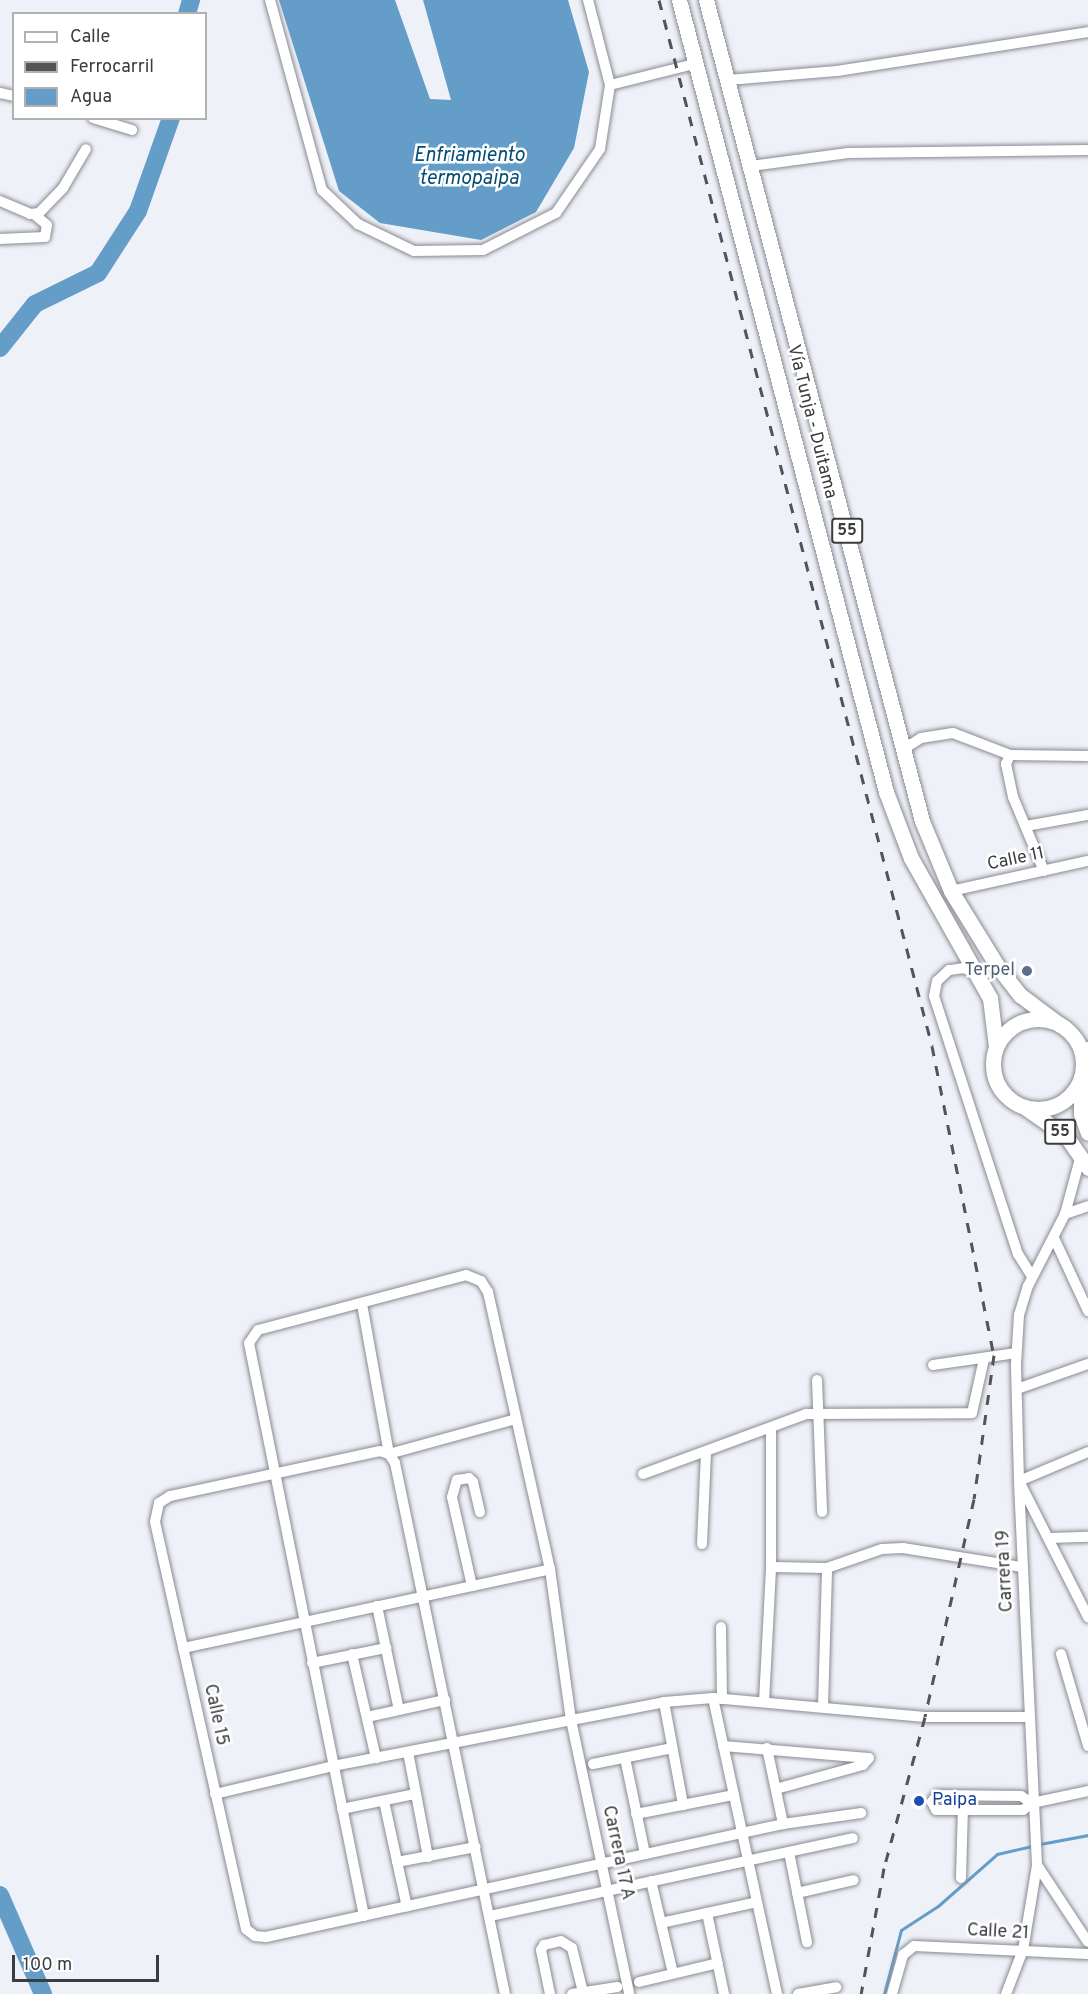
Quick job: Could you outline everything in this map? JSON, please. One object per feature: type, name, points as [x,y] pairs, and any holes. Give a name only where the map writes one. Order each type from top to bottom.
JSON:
[{"type":"highway","name":"Vía Tunja - Duitama","points":[[679,0],[698,63],[886,792],[911,858],[994,1012],[996,1047]]},
{"type":"highway","name":"Vía Tunja - Duitama","points":[[706,0],[922,821],[951,891],[1009,982],[1060,1024]]},
{"type":"highway","points":[[996,1047],[1006,1031],[1023,1021],[1042,1018],[1060,1024]]},
{"type":"highway","name":"55","points":[[1060,1024],[1084,1047],[1079,1097],[1088,1133]]},
{"type":"highway","name":"55","points":[[996,1047],[993,1061],[997,1083],[1010,1100],[1066,1136],[1084,1161]]},
{"type":"highway","name":"55","points":[[1023,1107],[1042,1109],[1059,1103],[1074,1091],[1081,1074]]},
{"type":"street","points":[[270,0],[322,190],[357,224],[414,251],[483,250],[556,213],[600,149],[610,85],[588,0]]},
{"type":"street","points":[[728,80],[837,71],[1088,32]]},
{"type":"street","points":[[610,85],[698,63]]},
{"type":"street","points":[[100,120],[132,130]]},
{"type":"street","points":[[35,215],[63,188],[86,149]]},
{"type":"street","points":[[751,166],[848,153],[1088,150]]},
{"type":"street","points":[[0,201],[35,215],[48,225],[45,237],[0,239]]},
{"type":"street","points":[[904,748],[921,738],[953,733],[1010,755],[1088,756]]},
{"type":"street","points":[[1010,755],[1007,768],[1044,871]]},
{"type":"street","points":[[1026,826],[1088,815]]},
{"type":"street","name":"Calle 11","points":[[951,891],[1088,861]]},
{"type":"street","points":[[975,973],[964,968],[949,970],[937,981],[934,996],[1018,1254],[1032,1276]]},
{"type":"street","name":"Carrera 19","points":[[1006,1994],[1023,1950],[1037,1862],[1032,1803],[1019,1481],[1016,1353],[1019,1315],[1032,1276],[1065,1214],[1084,1161]]},
{"type":"street","points":[[1065,1214],[1088,1206]]},
{"type":"street","points":[[1054,1238],[1088,1311]]},
{"type":"street","name":"Carrera 17 A","points":[[362,1304],[466,1275],[481,1281],[488,1292],[550,1569],[571,1720],[630,1994]]},
{"type":"street","points":[[505,1994],[484,1890],[476,1847],[395,1463],[389,1454],[362,1304],[252,1334],[249,1342],[364,1916],[407,1907],[484,1890],[602,1864],[645,1854],[783,1824],[861,1813]]},
{"type":"street","points":[[933,1365],[1016,1353]]},
{"type":"street","points":[[643,1474],[771,1430],[806,1414],[972,1413],[984,1359]]},
{"type":"street","points":[[1017,1389],[1088,1364]]},
{"type":"street","points":[[817,1380],[822,1512]]},
{"type":"street","points":[[275,1476],[380,1451],[389,1454],[516,1419]]},
{"type":"street","points":[[764,1702],[771,1567],[771,1430]]},
{"type":"street","points":[[702,1544],[706,1452]]},
{"type":"street","points":[[1088,1452],[1019,1481],[1050,1538],[1088,1617]]},
{"type":"street","name":"Calle 15","points":[[275,1476],[170,1496],[159,1503],[155,1522],[244,1924],[250,1933],[266,1936],[364,1916]]},
{"type":"street","points":[[472,1586],[452,1497],[457,1480],[469,1478],[473,1482],[480,1512]]},
{"type":"street","points":[[1050,1538],[1088,1537]]},
{"type":"street","points":[[771,1567],[827,1568],[882,1549],[903,1548],[1022,1567]]},
{"type":"street","points":[[823,1706],[827,1568]]},
{"type":"street","points":[[183,1648],[550,1569]]},
{"type":"street","points":[[377,1606],[399,1710]]},
{"type":"street","points":[[721,1626],[717,1698],[723,1746],[777,1994]]},
{"type":"street","points":[[312,1663],[386,1648]]},
{"type":"street","points":[[352,1654],[376,1758]]},
{"type":"street","points":[[1061,1654],[1088,1746]]},
{"type":"street","points":[[215,1794],[333,1766],[663,1702],[717,1698],[925,1717],[1030,1717]]},
{"type":"street","points":[[367,1717],[445,1700]]},
{"type":"street","points":[[663,1702],[683,1805]]},
{"type":"street","points":[[723,1746],[869,1758],[863,1765],[776,1789]]},
{"type":"street","points":[[593,1764],[672,1748]]},
{"type":"street","points":[[767,1748],[783,1824]]},
{"type":"street","points":[[408,1752],[428,1857]]},
{"type":"street","points":[[625,1758],[645,1854]]},
{"type":"street","points":[[1032,1803],[1021,1796],[937,1795],[932,1802],[936,1810],[1023,1810],[1032,1803],[1088,1791]]},
{"type":"street","points":[[342,1809],[415,1794]]},
{"type":"street","points":[[636,1814],[734,1795]]},
{"type":"street","points":[[961,1878],[964,1796]]},
{"type":"street","points":[[384,1801],[407,1907]]},
{"type":"street","points":[[490,1916],[853,1838]]},
{"type":"street","points":[[397,1862],[476,1847]]},
{"type":"street","points":[[789,1852],[807,1942]]},
{"type":"street","points":[[1037,1862],[1088,1942]]},
{"type":"street","points":[[797,1893],[854,1880]]},
{"type":"street","points":[[651,1881],[673,1974]]},
{"type":"street","points":[[662,1923],[757,1902]]},
{"type":"street","points":[[707,1913],[724,1994]]},
{"type":"street","points":[[550,1994],[541,1950],[544,1945],[561,1941],[572,1948],[577,1993],[617,1987]]},
{"type":"street","name":"Calle 21","points":[[892,1994],[907,1948],[1023,1950],[1088,1954]]},
{"type":"street","points":[[639,1982],[718,1963]]},
{"type":"street","points":[[798,1994],[836,1987]]},
{"type":"water","name":"Enfriamiento termopaipa","points":[[279,0],[395,0],[430,99],[451,100],[423,0],[568,0],[589,72],[574,148],[536,212],[481,240],[380,223],[339,191]]},
{"type":"waterway","points":[[188,12],[191,0]]},
{"type":"waterway","points":[[0,348],[35,304],[98,273],[138,211],[170,120]]},
{"type":"waterway","points":[[1040,1844],[1088,1835]]},
{"type":"waterway","points":[[884,1994],[901,1930],[938,1906],[997,1854],[1033,1846]]},
{"type":"waterway","points":[[0,1895],[43,1994]]},
{"type":"railway","points":[[659,0],[932,1046],[994,1355],[974,1499],[925,1717],[884,1868],[861,1994]]},
{"type":"place","name":"Terpel","points":[[1027,971]]},
{"type":"place","name":"Paipa","points":[[919,1801]]}]
